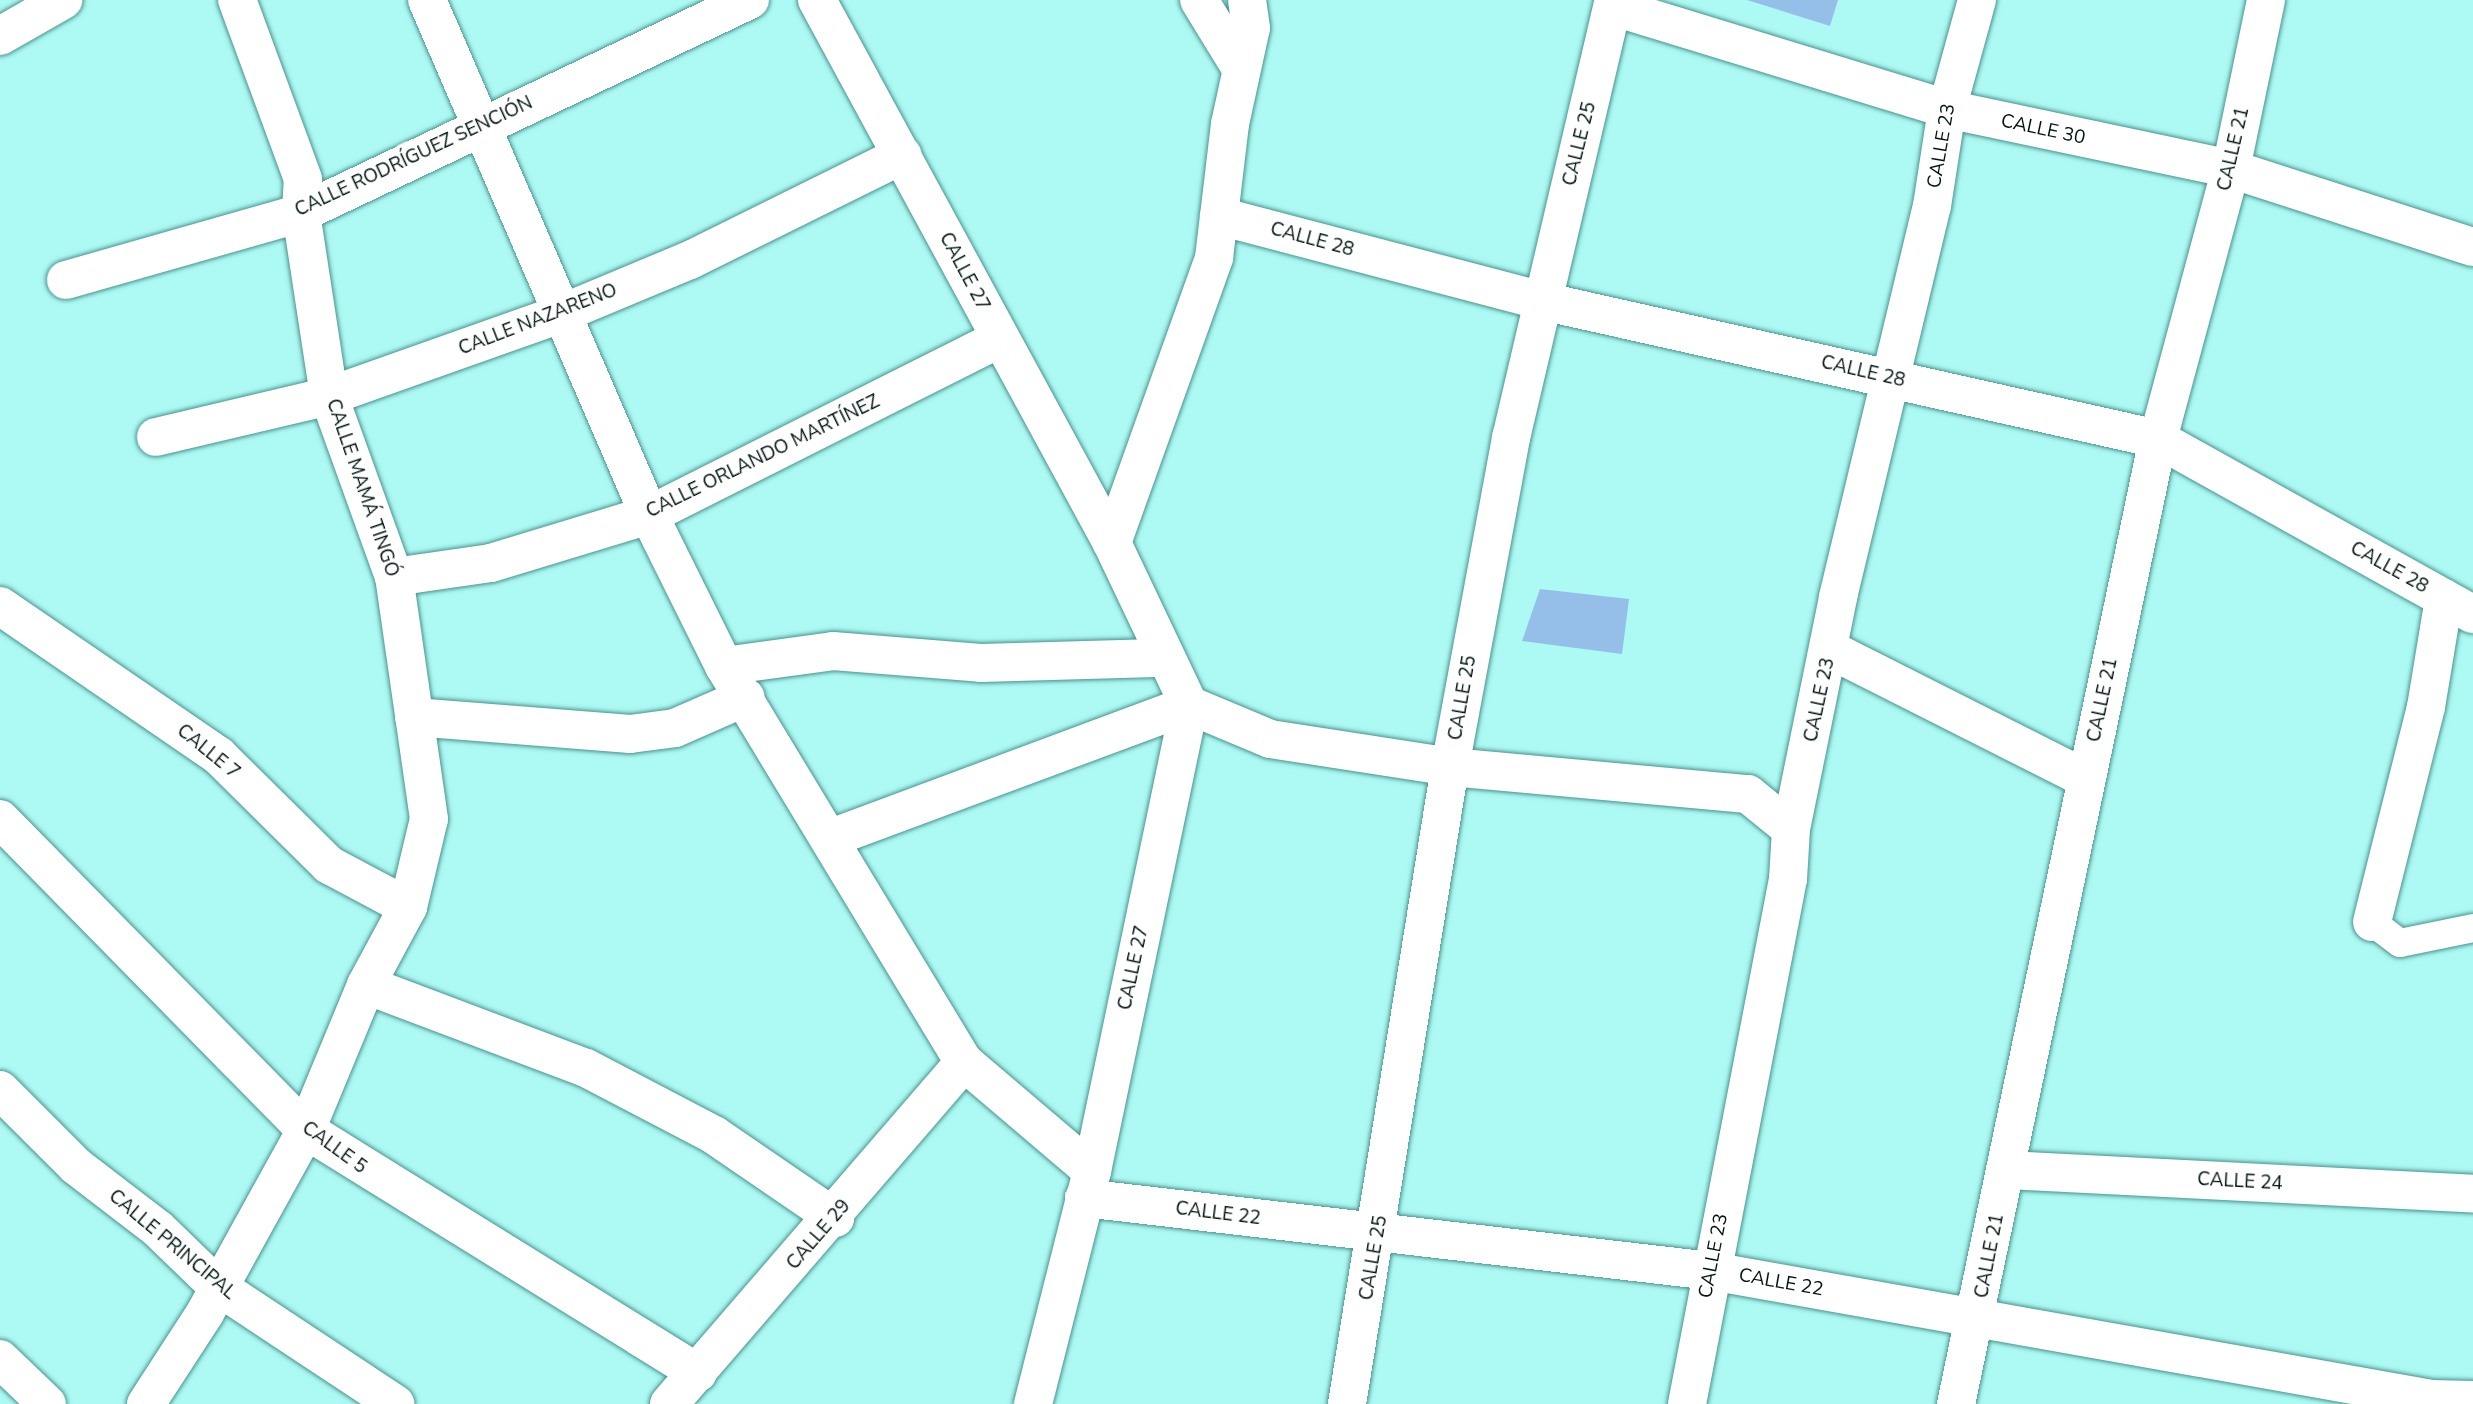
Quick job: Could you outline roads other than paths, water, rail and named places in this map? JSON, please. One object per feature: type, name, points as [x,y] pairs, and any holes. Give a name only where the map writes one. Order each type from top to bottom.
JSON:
[{"type":"street","points":[[0,36],[63,0]]},
{"type":"street","name":"CALLE MAMÁ TINGÓ","points":[[146,1404],[306,1130],[366,985],[408,907],[429,819],[394,577],[328,396],[301,213],[303,179],[237,0]]},
{"type":"street","points":[[427,0],[649,515],[724,666],[746,697],[964,1062],[1088,1184]]},
{"type":"street","name":"CALLE RODRÍGUEZ SENCIÓN","points":[[66,280],[301,213],[750,0]]},
{"type":"street","name":"CALLE 27","points":[[817,0],[1112,543],[1189,705],[1088,1184],[1033,1404]]},
{"type":"street","points":[[1199,0],[1240,67]]},
{"type":"street","points":[[1112,543],[1214,258],[1240,67],[1251,28],[1247,0]]},
{"type":"street","name":"CALLE 23","points":[[1687,1404],[1788,879],[1791,829],[1932,206],[1947,109],[1977,0]]},
{"type":"street","name":"CALLE 21","points":[[1956,1404],[1978,1317],[2086,779],[2158,439],[2231,169],[2266,0]]},
{"type":"street","name":"CALLE 30","points":[[1614,3],[1947,109],[2231,169],[2473,247]]},
{"type":"street","name":"CALLE 25","points":[[1348,1404],[1379,1234],[1450,767],[1542,302],[1614,3]]},
{"type":"street","name":"CALLE NAZARENO","points":[[156,437],[328,396],[563,313],[690,260],[902,155]]},
{"type":"street","name":"CALLE 28","points":[[1219,215],[1542,302],[2158,439],[2458,606]]},
{"type":"street","name":"CALLE ORLANDO MARTÍNEZ","points":[[394,577],[491,563],[649,515],[999,339]]},
{"type":"street","name":"CALLE 7","points":[[0,606],[219,756],[329,865],[408,907]]},
{"type":"street","points":[[2458,606],[2426,707],[2372,922],[2400,943],[2473,928]]},
{"type":"street","points":[[1831,650],[2086,779]]},
{"type":"street","points":[[724,666],[833,651],[981,663],[1165,658]]},
{"type":"street","points":[[414,717],[630,734],[675,728],[746,697]]},
{"type":"street","points":[[831,838],[1189,705],[1270,739],[1450,767],[1748,794],[1791,829]]},
{"type":"street","name":"CALLE 5","points":[[0,818],[306,1130],[698,1373]]},
{"type":"street","points":[[366,985],[586,1068],[714,1135],[835,1218]]},
{"type":"street","name":"CALLE 29","points":[[669,1404],[835,1218],[964,1062]]},
{"type":"street","name":"CALLE PRINCIPAL","points":[[0,1090],[76,1166],[158,1229],[217,1286],[395,1404]]},
{"type":"street","name":"CALLE 24","points":[[2006,1170],[2473,1194]]},
{"type":"street","name":"CALLE 22","points":[[1088,1184],[1379,1234],[1711,1271],[2431,1399],[2473,1400]]},
{"type":"street","points":[[0,1359],[47,1404]]}]
